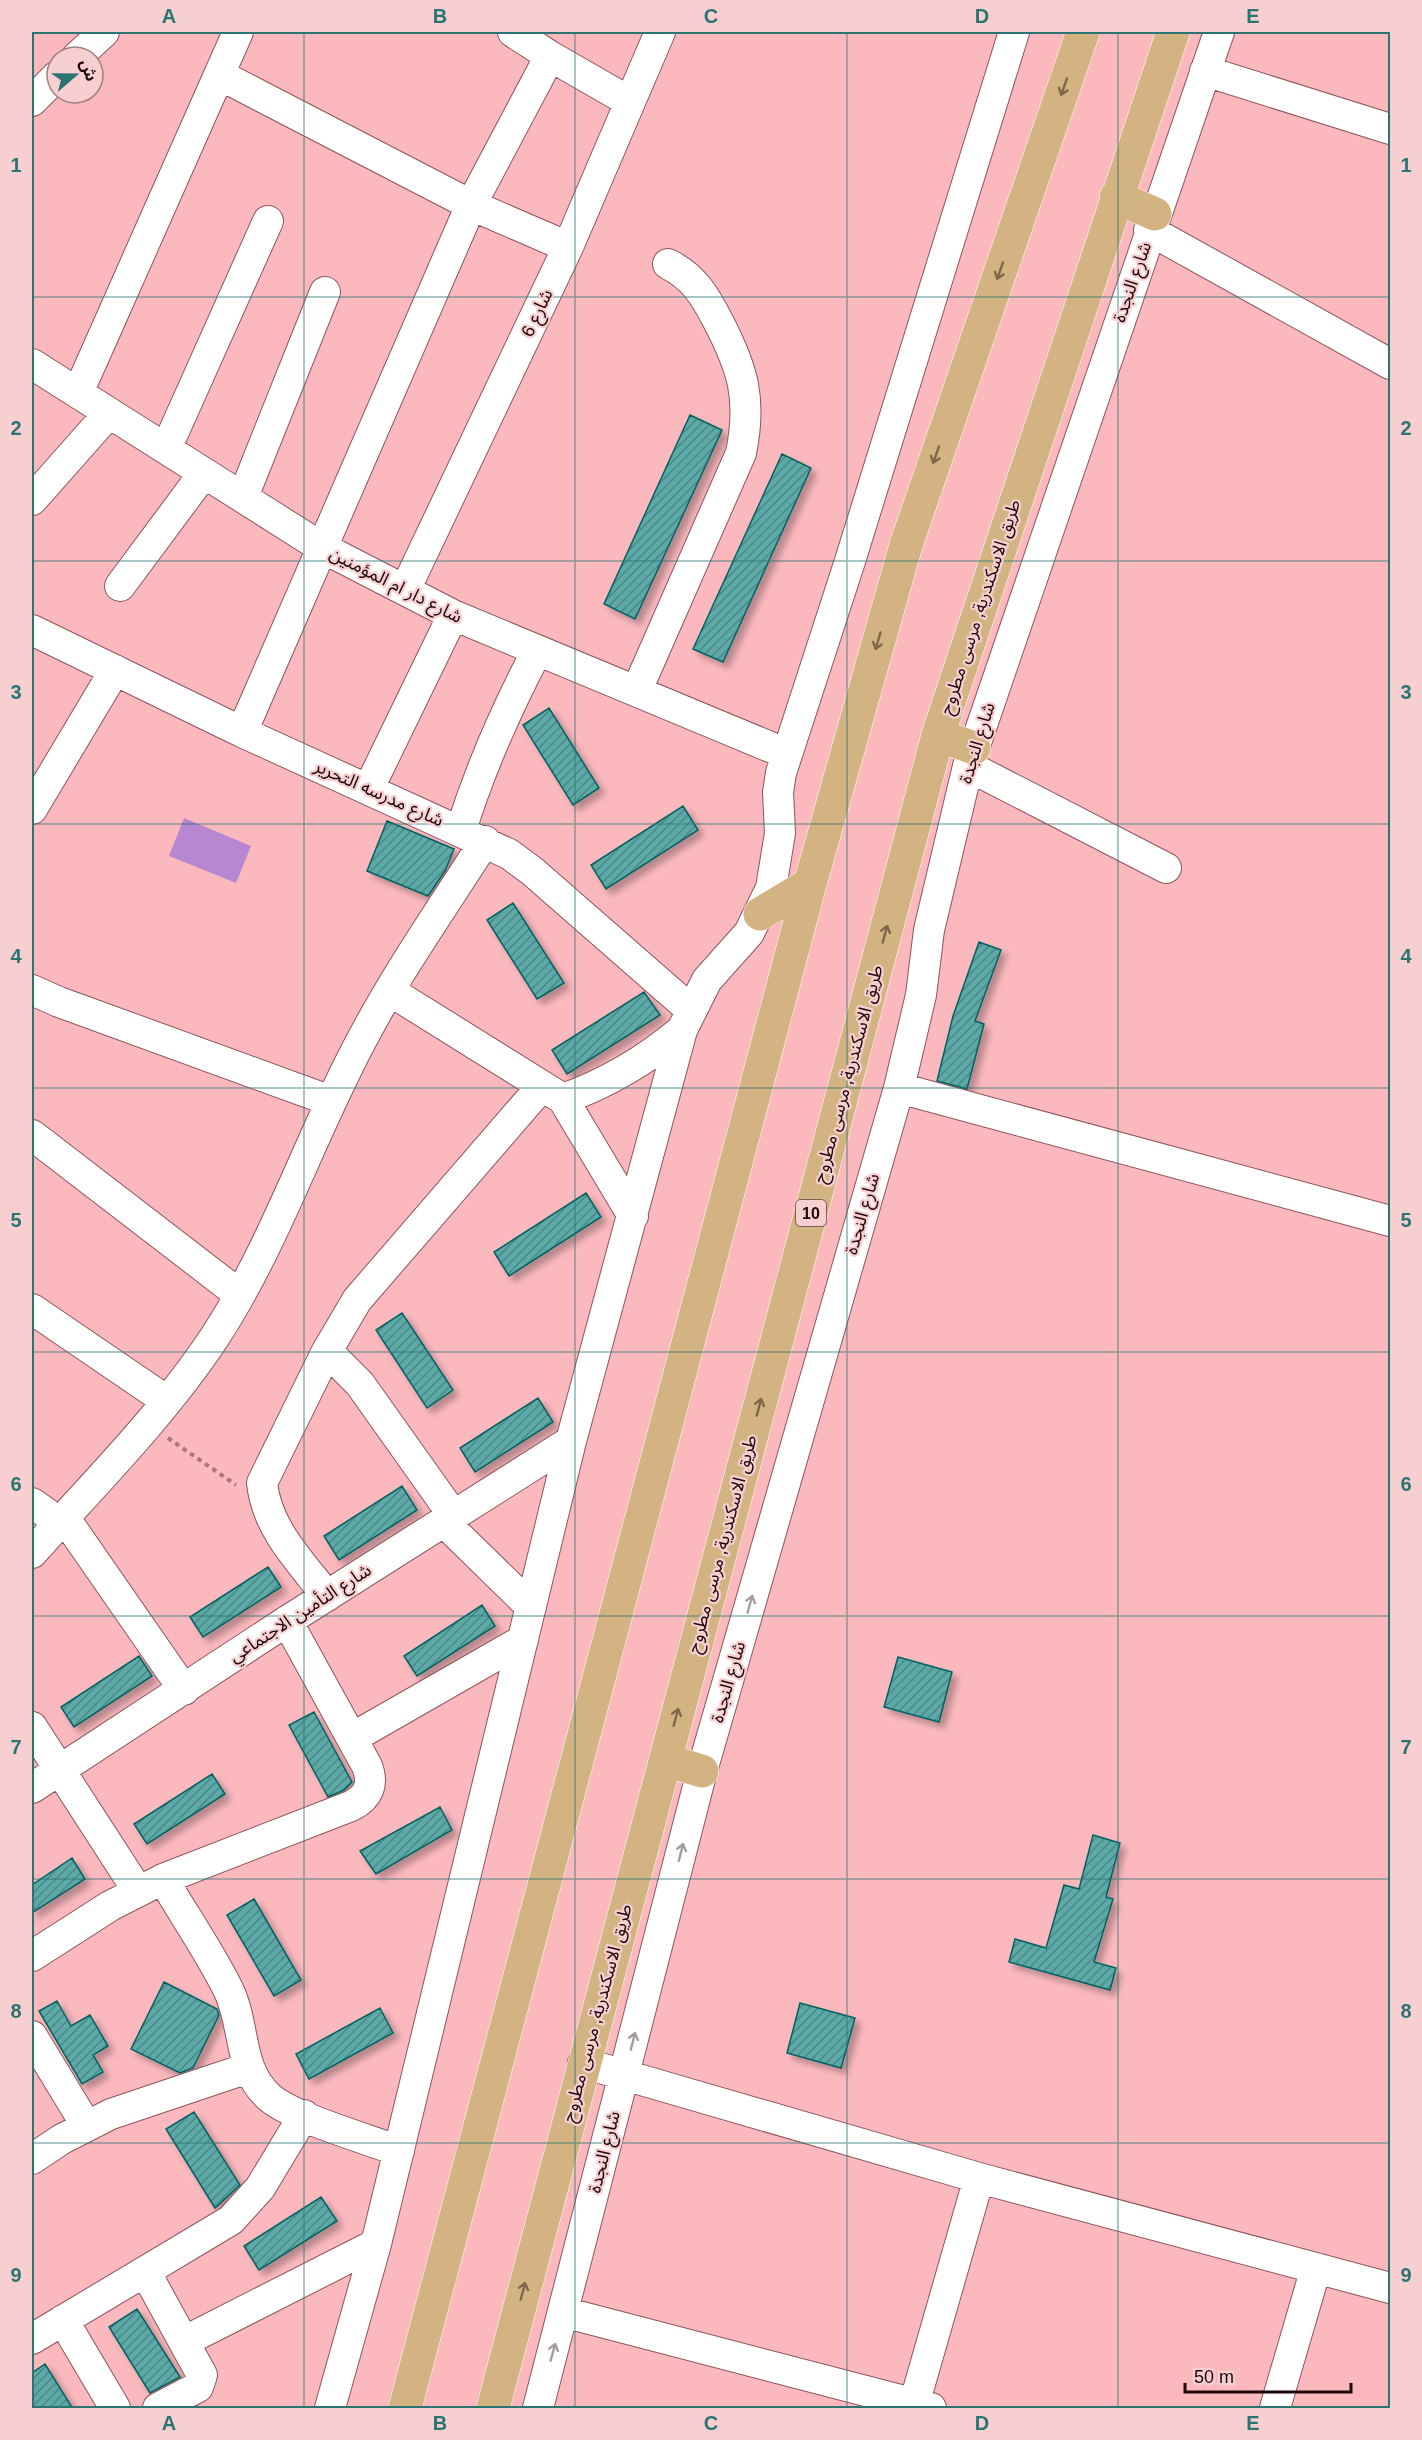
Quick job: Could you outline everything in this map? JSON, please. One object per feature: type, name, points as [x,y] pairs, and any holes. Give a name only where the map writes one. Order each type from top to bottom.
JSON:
[{"type":"main road","points":[[405,2409],[810,884],[906,545],[1083,32]]},
{"type":"main road","name":"طريق الاسكندرية, مرسى مطروح","points":[[493,2409],[583,2063],[938,735],[1173,32]]},
{"type":"main road","points":[[1116,197],[1152,222]]},
{"type":"main road","points":[[938,735],[971,757]]},
{"type":"main road","points":[[760,914],[810,884]]},
{"type":"main road","points":[[665,1760],[702,1772]]},
{"type":"street","points":[[90,45],[104,32]]},
{"type":"street","points":[[78,393],[238,32]]},
{"type":"street","points":[[513,32],[630,102]]},
{"type":"street","name":"شارع 6","points":[[405,590],[568,247],[660,32]]},
{"type":"street","points":[[330,2409],[376,2244],[571,1441],[686,1020],[707,980],[749,933],[771,888],[777,864],[780,833],[778,792],[787,754],[854,549],[1014,32]]},
{"type":"street","name":"شارع النجدة","points":[[538,2409],[702,1772],[898,1088],[921,995],[928,930],[971,757],[1152,222],[1219,32]]},
{"type":"street","points":[[242,732],[471,205],[550,56]]},
{"type":"street","points":[[1205,71],[1390,129]]},
{"type":"street","points":[[220,75],[471,205],[568,247]]},
{"type":"street","points":[[32,101],[45,88]]},
{"type":"street","points":[[166,449],[268,221]]},
{"type":"street","points":[[1152,222],[1390,364]]},
{"type":"street","points":[[637,690],[741,453],[746,430],[744,382],[737,358],[702,291],[681,270],[668,264]]},
{"type":"street","points":[[243,497],[325,292]]},
{"type":"street","name":"شارع دار ام المؤمنين","points":[[37,376],[78,393],[321,547],[453,615],[787,754]]},
{"type":"street","points":[[32,500],[110,413]]},
{"type":"street","points":[[120,586],[204,472]]},
{"type":"street","points":[[369,788],[453,615]]},
{"type":"street","name":"شارع مدرسه التحرير","points":[[32,630],[242,732],[472,836],[532,871],[686,1020]]},
{"type":"street","points":[[32,1553],[167,1401],[204,1352],[240,1295],[294,1187],[367,1029],[390,991],[472,836],[479,770],[505,712],[537,651]]},
{"type":"street","points":[[32,809],[115,670]]},
{"type":"street","points":[[971,757],[1166,868]]},
{"type":"street","points":[[32,990],[69,1006],[332,1101]]},
{"type":"street","points":[[390,991],[552,1092],[633,1216]]},
{"type":"street","points":[[327,1596],[281,1536],[265,1503],[262,1483],[346,1316],[375,1277],[552,1092],[589,1090],[638,1064],[686,1020]]},
{"type":"street","points":[[898,1088],[1390,1221]]},
{"type":"street","points":[[32,1135],[240,1295]]},
{"type":"street","points":[[32,1309],[167,1401]]},
{"type":"street","points":[[327,1351],[360,1384],[448,1518],[531,1607]]},
{"type":"street","name":"شارع التأمين الاجتماعي","points":[[32,1788],[287,1621],[571,1441]]},
{"type":"street","points":[[32,1503],[62,1520],[184,1690]]},
{"type":"street","points":[[32,1956],[151,1885],[360,1802],[371,1785],[371,1775],[287,1621]]},
{"type":"street","points":[[352,1738],[523,1640]]},
{"type":"street","points":[[32,1727],[60,1770],[151,1885],[227,1988],[241,2027],[248,2068],[257,2085],[285,2109],[399,2151]]},
{"type":"street","points":[[32,2036],[86,2125]]},
{"type":"street","points":[[583,2063],[979,2178],[1390,2288]]},
{"type":"street","points":[[32,2159],[86,2125],[136,2105],[248,2068]]},
{"type":"street","points":[[32,2339],[213,2233],[247,2206],[304,2115]]},
{"type":"street","points":[[563,2312],[920,2407],[979,2178]]},
{"type":"street","points":[[185,2341],[376,2244]]},
{"type":"street","points":[[1275,2409],[1316,2268]]},
{"type":"street","points":[[146,2272],[200,2368],[201,2381],[198,2387],[159,2409]]},
{"type":"street","points":[[63,2320],[115,2409]]},
{"type":"path","points":[[147,1423],[201,1462],[265,1503]]},
{"type":"shaded area","points":[[184,818],[251,846],[236,883],[169,856]]},
{"type":"building","points":[[690,415],[722,430],[635,619],[604,604]]},
{"type":"building","points":[[782,454],[811,468],[723,662],[693,649]]},
{"type":"building","points":[[549,708],[599,788],[573,805],[523,725]]},
{"type":"building","points":[[683,806],[698,830],[606,889],[591,865]]},
{"type":"building","points":[[387,821],[454,849],[445,871],[428,896],[367,871]]},
{"type":"building","points":[[513,903],[564,983],[537,999],[487,920]]},
{"type":"building","points":[[979,942],[1001,950],[975,1021],[984,1024],[967,1089],[937,1081],[953,1016]]},
{"type":"building","points":[[644,992],[660,1015],[567,1074],[552,1050]]},
{"type":"building","points":[[586,1193],[601,1217],[509,1276],[494,1252]]},
{"type":"building","points":[[402,1313],[453,1390],[427,1408],[376,1330]]},
{"type":"building","points":[[538,1398],[553,1422],[475,1472],[460,1448]]},
{"type":"building","points":[[402,1486],[417,1510],[339,1560],[324,1536]]},
{"type":"building","points":[[268,1567],[281,1587],[203,1637],[190,1617]]},
{"type":"building","points":[[482,1605],[495,1626],[417,1676],[404,1656]]},
{"type":"building","points":[[139,1656],[152,1676],[74,1727],[61,1707]]},
{"type":"building","points":[[898,1657],[952,1672],[939,1722],[884,1707]]},
{"type":"building","points":[[314,1712],[352,1782],[344,1790],[328,1797],[289,1725]]},
{"type":"building","points":[[212,1774],[225,1794],[147,1844],[134,1824]]},
{"type":"building","points":[[440,1807],[452,1830],[376,1874],[360,1851]]},
{"type":"building","points":[[1093,1835],[1120,1843],[1106,1897],[1113,1899],[1094,1962],[1116,1968],[1110,1990],[1009,1962],[1015,1939],[1046,1948],[1064,1885],[1079,1889]]},
{"type":"building","points":[[72,1858],[85,1879],[32,1913],[32,1885]]},
{"type":"building","points":[[254,1899],[301,1980],[274,1996],[227,1915]]},
{"type":"building","points":[[164,1982],[217,2009],[219,2015],[193,2068],[180,2073],[131,2049]]},
{"type":"building","points":[[57,2001],[71,2026],[90,2015],[108,2046],[93,2055],[103,2072],[82,2084],[39,2011]]},
{"type":"building","points":[[800,2003],[855,2018],[841,2068],[787,2053]]},
{"type":"building","points":[[380,2008],[393,2033],[309,2079],[296,2054]]},
{"type":"building","points":[[194,2112],[240,2185],[215,2208],[166,2129]]},
{"type":"building","points":[[321,2197],[337,2221],[259,2270],[244,2246]]},
{"type":"building","points":[[137,2309],[180,2377],[150,2393],[109,2327]]},
{"type":"building","points":[[45,2364],[73,2409],[32,2409],[32,2373]]}]
